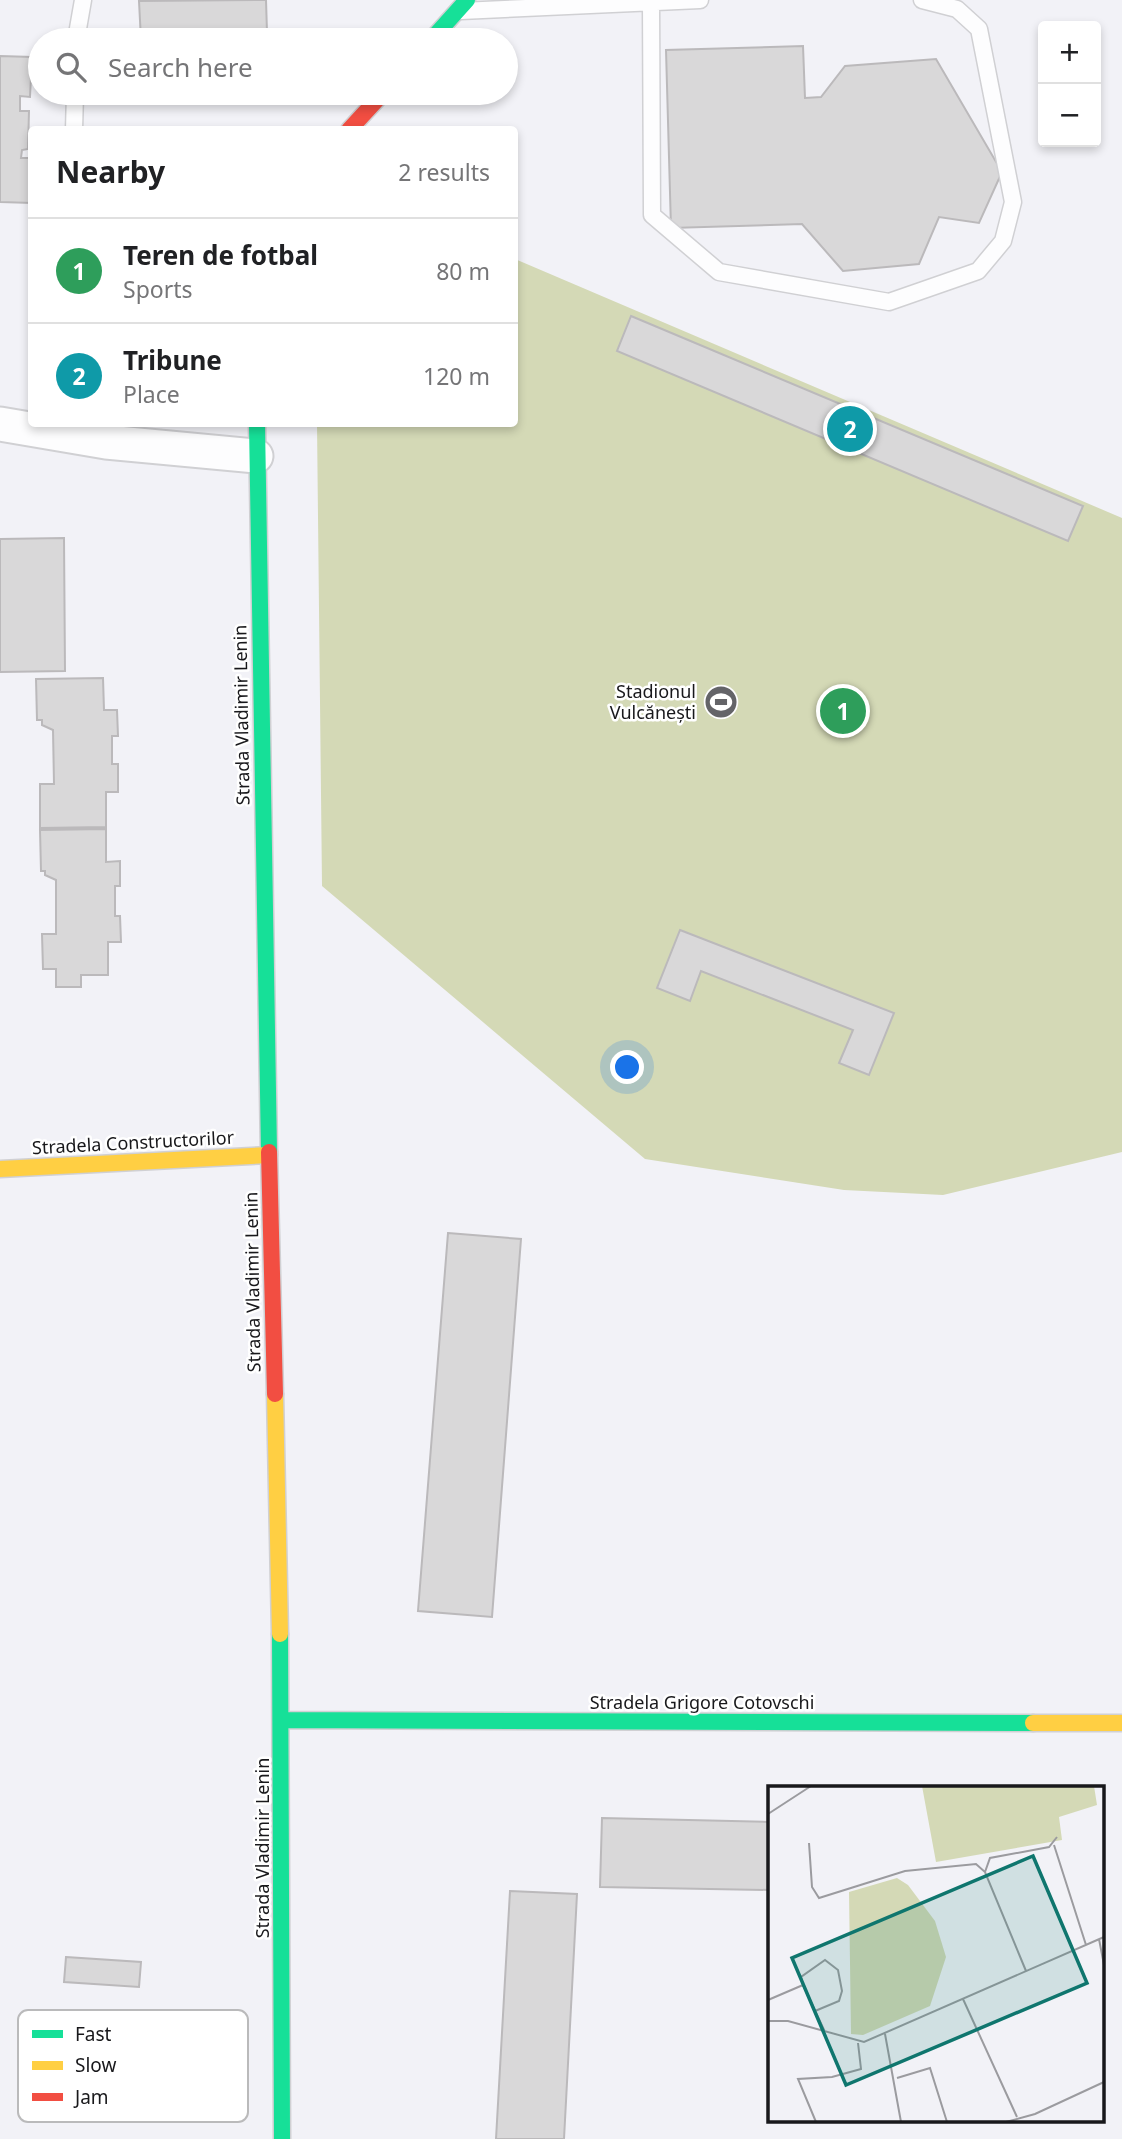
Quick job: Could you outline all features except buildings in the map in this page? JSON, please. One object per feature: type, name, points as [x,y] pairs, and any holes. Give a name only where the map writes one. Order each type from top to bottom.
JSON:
[{"type":"main road","points":[[442,28],[462,5]]},
{"type":"main road","points":[[353,126],[372,105]]},
{"type":"main road","name":"Strada Vladimir Lenin","points":[[257,427],[282,1720],[282,2139]]},
{"type":"main road","name":"Stradela Constructorilor","points":[[0,1168],[269,1155]]},
{"type":"main road","name":"Stradela Grigore Cotovschi","points":[[282,1720],[1122,1723]]},
{"type":"street","points":[[0,424],[106,442],[256,456]]},
{"type":"lane","points":[[78,28],[83,0]]},
{"type":"lane","points":[[462,5],[700,0]]},
{"type":"lane","points":[[651,2],[652,215],[719,272],[889,302],[978,271],[1003,241],[1013,202],[979,30],[957,9],[922,0]]},
{"type":"lane","points":[[74,126],[75,105]]},
{"type":"green space","name":"Stadionul Vulcănești","points":[[518,260],[1122,518],[1122,1152],[943,1195],[844,1190],[645,1159],[322,886],[317,427],[518,427]]},
{"type":"traffic: fast","points":[[442,28],[467,0]]},
{"type":"traffic: fast","points":[[257,427],[269,1152]]},
{"type":"traffic: fast","points":[[280,1634],[282,2139]]},
{"type":"traffic: fast","points":[[282,1720],[1033,1723]]},
{"type":"traffic: slow","points":[[0,1169],[269,1155]]},
{"type":"traffic: slow","points":[[275,1394],[280,1634]]},
{"type":"traffic: slow","points":[[1033,1723],[1122,1723]]},
{"type":"traffic: jam","points":[[353,126],[372,105]]},
{"type":"traffic: jam","points":[[269,1152],[275,1394]]},
{"type":"place","name":"Tribune","points":[[850,429]]},
{"type":"place","name":"Stadionul Vulcănești","points":[[721,702]]},
{"type":"place","name":"Teren de fotbal","points":[[843,711]]}]
